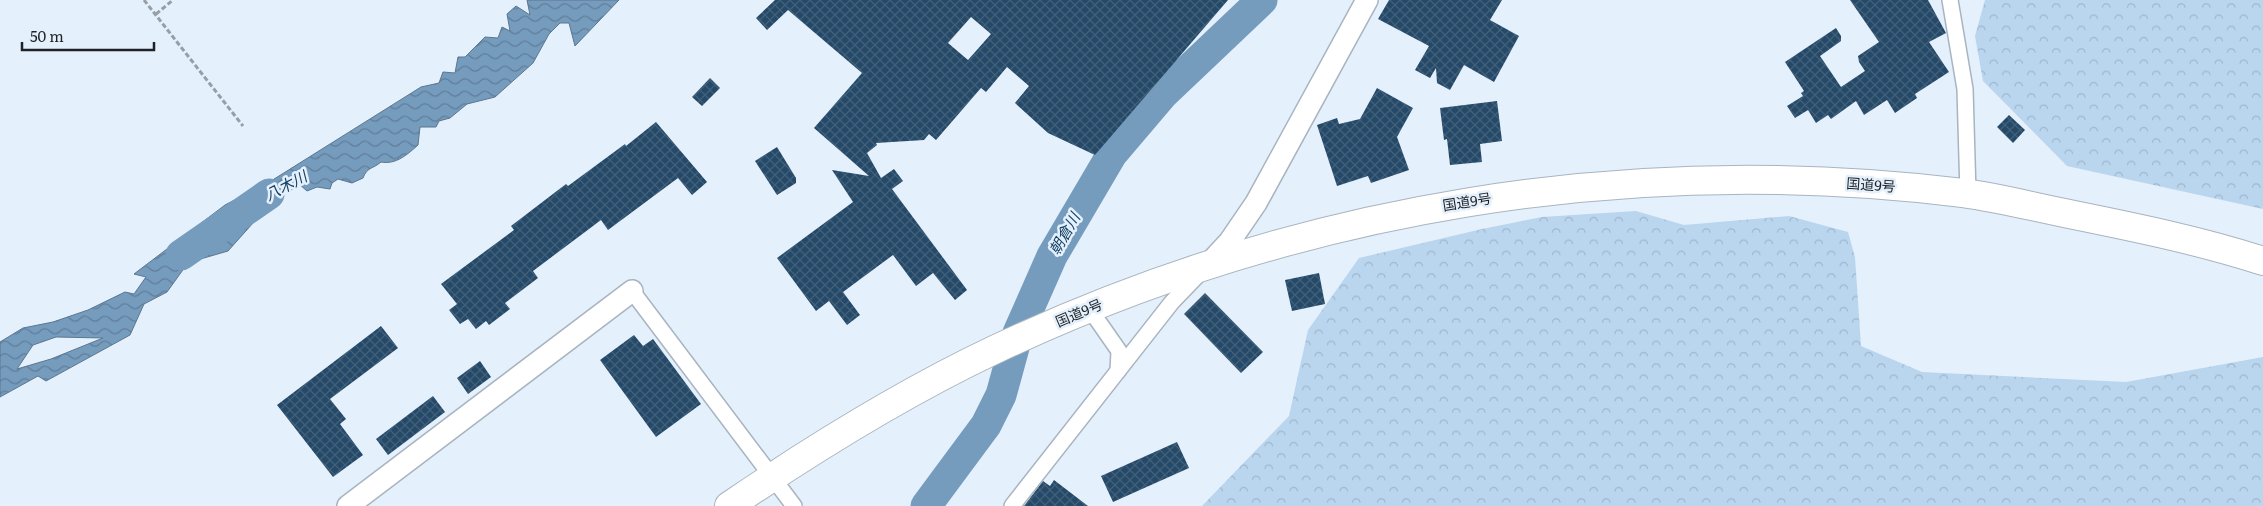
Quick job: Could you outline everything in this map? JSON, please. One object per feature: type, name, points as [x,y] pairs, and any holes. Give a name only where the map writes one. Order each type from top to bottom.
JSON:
[{"type":"highway","name":"国道9号","points":[[729,506],[773,476],[880,411],[994,350],[1089,308],[1207,266],[1312,234],[1441,205],[1584,187],[1653,182],[1788,181],[1856,184],[1968,194],[2174,235],[2263,261]]},
{"type":"street","points":[[1012,506],[1172,302],[1230,241],[1256,203],[1367,0]]},
{"type":"street","points":[[1950,0],[1965,89],[1968,194]]},
{"type":"street","points":[[348,506],[632,291],[794,506]]},
{"type":"street","points":[[1089,308],[1119,351],[1118,372]]},
{"type":"path","points":[[144,0],[243,126]]},
{"type":"path","points":[[156,14],[172,0]]},
{"type":"green space","points":[[1985,0],[2263,0],[2263,209],[2067,166],[1983,81],[1975,36]]},
{"type":"green space","points":[[1636,211],[1684,225],[1789,216],[1848,232],[1855,257],[1861,346],[1922,372],[2126,382],[2263,357],[2263,506],[1202,506],[1289,416],[1308,330],[1359,258],[1542,217]]},
{"type":"water","points":[[527,0],[619,0],[575,46],[569,23],[560,23],[549,34],[533,63],[495,97],[467,104],[450,118],[439,121],[436,127],[420,127],[418,145],[401,158],[392,162],[381,162],[368,170],[363,178],[352,183],[338,179],[332,183],[330,189],[317,187],[307,191],[299,184],[290,191],[278,195],[228,251],[197,260],[185,267],[167,292],[144,304],[130,335],[46,381],[38,376],[0,397],[0,342],[23,328],[53,322],[88,310],[125,292],[134,294],[146,277],[134,274],[225,205],[271,181],[421,87],[439,83],[443,72],[455,73],[458,57],[465,57],[485,37],[498,38],[502,27],[510,31],[507,14],[516,6],[530,15]],"holes":[[[233,214],[234,230],[227,238],[215,237],[217,225]],[[56,337],[103,338],[51,359],[17,369],[33,345]]]},
{"type":"building","points":[[775,0],[1228,0],[1095,155],[1048,133],[1015,103],[1029,86],[1007,67],[986,92],[981,88],[936,140],[929,134],[924,140],[876,143],[877,145],[867,153],[881,178],[894,169],[903,181],[892,189],[967,290],[955,300],[933,273],[916,286],[893,255],[843,292],[860,315],[847,325],[829,301],[816,311],[777,258],[853,202],[832,170],[869,176],[814,128],[862,73],[788,10],[767,30],[756,18]],"holes":[[[971,17],[991,34],[968,60],[948,43]]]},
{"type":"building","points":[[1389,0],[1502,0],[1490,20],[1519,36],[1494,82],[1464,65],[1450,90],[1437,83],[1436,68],[1430,78],[1415,70],[1429,46],[1378,19]]},
{"type":"building","points":[[1850,0],[1928,0],[1946,33],[1929,42],[1949,72],[1915,94],[1917,98],[1895,113],[1887,100],[1864,115],[1856,101],[1831,119],[1828,115],[1816,123],[1808,110],[1795,118],[1787,106],[1803,96],[1801,93],[1804,91],[1785,62],[1836,28],[1841,36],[1841,41],[1820,56],[1841,87],[1865,71],[1859,62],[1858,56],[1879,42]]},
{"type":"building","points":[[710,78],[720,88],[702,106],[692,97]]},
{"type":"building","points":[[1377,88],[1413,108],[1397,137],[1409,170],[1371,183],[1368,176],[1337,186],[1317,125],[1337,118],[1339,124],[1360,119]]},
{"type":"building","points":[[1497,101],[1502,141],[1480,144],[1482,162],[1450,165],[1447,139],[1444,140],[1440,108]]},
{"type":"building","points":[[2009,115],[2025,130],[2013,143],[1997,127]]},
{"type":"building","points":[[656,122],[707,182],[692,195],[678,178],[608,230],[601,220],[533,271],[538,278],[505,303],[510,309],[489,325],[486,321],[476,329],[468,319],[460,324],[449,310],[457,304],[441,284],[514,230],[511,226],[566,184],[568,186],[625,144],[626,146]]},
{"type":"building","points":[[777,147],[796,178],[796,183],[777,195],[755,161]]},
{"type":"building","points":[[1319,273],[1325,304],[1292,311],[1285,280]]},
{"type":"building","points":[[1205,293],[1263,352],[1241,373],[1184,314]]},
{"type":"building","points":[[381,326],[398,348],[330,399],[346,419],[340,424],[363,455],[333,477],[277,405]]},
{"type":"building","points":[[634,335],[643,346],[653,339],[701,404],[656,437],[600,360]]},
{"type":"building","points":[[480,361],[491,377],[468,394],[457,378]]},
{"type":"building","points":[[433,396],[445,412],[388,455],[376,439]]},
{"type":"building","points":[[1177,442],[1189,468],[1113,502],[1101,476]]},
{"type":"building","points":[[1054,480],[1088,506],[1024,506],[1043,481],[1050,486]]},
{"type":"waterway","name":"朝倉川","points":[[926,506],[986,425],[1001,395],[1018,333],[1052,256],[1112,154],[1163,94],[1262,0]]},
{"type":"waterway","name":"八木川","points":[[181,255],[269,194]]}]
